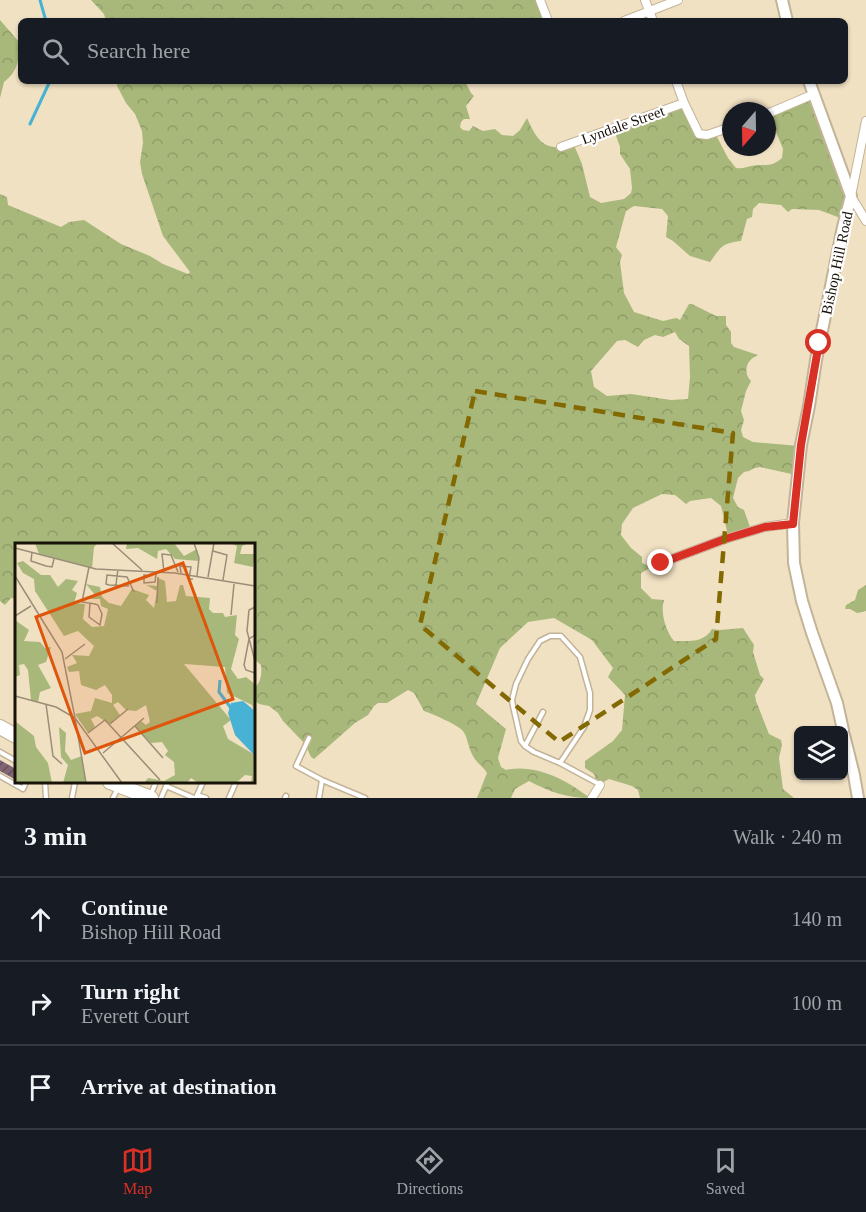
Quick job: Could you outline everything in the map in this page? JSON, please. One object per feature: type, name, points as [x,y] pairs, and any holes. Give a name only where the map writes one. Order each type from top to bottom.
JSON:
[{"type":"highway","points":[[0,727],[15,735]]},
{"type":"highway","points":[[114,788],[150,798]]},
{"type":"street","points":[[540,0],[547,18]]},
{"type":"street","points":[[645,0],[652,18]]},
{"type":"street","points":[[632,18],[678,0]]},
{"type":"street","points":[[782,0],[786,18]]},
{"type":"street","points":[[677,84],[699,134],[707,135],[722,130]]},
{"type":"street","name":"Bishop Hill Road","points":[[810,84],[851,196],[816,360],[801,445],[793,524],[794,563],[802,601],[837,703],[842,726]]},
{"type":"street","points":[[776,110],[814,93]]},
{"type":"street","name":"Lyndale Street","points":[[561,147],[684,103]]},
{"type":"street","points":[[866,121],[851,196],[866,221]]},
{"type":"street","points":[[661,563],[765,527],[793,524]]},
{"type":"street","name":"Bishop Hill Road","points":[[848,753],[858,798]]},
{"type":"street","points":[[592,798],[600,785]]},
{"type":"lane","points":[[560,763],[584,727],[590,710],[590,693],[580,657],[561,636],[550,636],[540,641],[516,684],[513,706],[520,741],[534,752],[600,785]]},
{"type":"lane","points":[[525,746],[543,712]]},
{"type":"lane","points":[[309,738],[296,766],[365,798]]},
{"type":"lane","points":[[0,752],[15,760],[11,766]]},
{"type":"lane","points":[[4,777],[23,789],[26,783]]},
{"type":"lane","points":[[319,798],[322,780]]},
{"type":"lane","points":[[45,783],[46,798]]},
{"type":"lane","points":[[72,798],[75,783]]},
{"type":"lane","points":[[150,798],[156,783]]},
{"type":"lane","points":[[196,797],[203,783]]},
{"type":"lane","points":[[229,798],[236,783]]},
{"type":"lane","points":[[161,798],[167,784],[196,797],[206,798]]},
{"type":"highlighted area","points":[[475,391],[733,433],[716,639],[559,742],[420,625]]},
{"type":"green space","points":[[91,0],[539,0],[546,18],[105,18]]},
{"type":"green space","points":[[0,20],[18,41],[18,60],[12,74],[4,82],[0,98]]},
{"type":"green space","points":[[117,84],[466,84],[474,96],[466,106],[470,119],[464,119],[461,122],[460,127],[463,130],[469,131],[473,126],[483,131],[495,129],[502,135],[513,136],[520,130],[527,118],[535,134],[544,144],[556,147],[574,145],[582,164],[590,197],[601,203],[624,199],[631,193],[632,188],[630,169],[620,154],[614,130],[684,104],[698,133],[715,133],[722,146],[722,156],[727,156],[736,168],[770,165],[782,158],[783,149],[776,132],[776,112],[812,95],[852,196],[843,219],[819,210],[792,209],[788,212],[781,205],[759,203],[753,209],[752,217],[747,219],[741,241],[722,247],[710,262],[690,256],[666,237],[668,216],[662,209],[634,206],[626,211],[616,247],[622,255],[620,262],[624,293],[634,312],[663,321],[676,318],[680,320],[689,304],[692,304],[716,316],[726,316],[726,325],[731,332],[731,343],[734,347],[758,355],[751,359],[746,370],[751,381],[741,411],[744,420],[741,430],[743,437],[753,442],[799,446],[796,475],[760,467],[744,472],[738,478],[733,498],[738,507],[744,510],[751,530],[728,535],[721,506],[711,498],[690,501],[686,504],[675,495],[662,494],[633,508],[622,524],[621,535],[642,557],[642,563],[652,567],[641,573],[641,588],[652,599],[664,600],[665,622],[674,641],[700,639],[709,634],[712,629],[743,628],[754,645],[753,652],[760,675],[764,679],[755,695],[756,701],[769,734],[781,740],[779,758],[783,789],[794,798],[640,798],[638,790],[632,786],[609,779],[598,785],[594,774],[585,768],[585,761],[613,741],[622,730],[625,695],[608,677],[613,668],[592,640],[554,618],[528,622],[500,648],[476,704],[506,729],[498,758],[501,767],[506,770],[517,768],[540,771],[572,785],[590,798],[559,794],[529,781],[515,789],[511,798],[477,798],[487,773],[473,757],[463,731],[424,711],[414,693],[408,690],[387,703],[378,703],[368,715],[355,723],[314,759],[305,744],[278,713],[269,706],[255,701],[255,687],[260,681],[261,665],[255,660],[255,543],[15,543],[15,599],[11,598],[5,605],[0,601],[0,194],[7,197],[8,205],[61,227],[69,222],[84,220],[121,244],[188,274],[190,272],[163,236],[142,174],[140,162],[142,131],[135,114],[126,103]],"holes":[[[675,332],[679,339],[689,346],[688,399],[671,400],[631,394],[607,396],[594,387],[591,371],[617,341],[625,340],[638,347],[644,340],[655,335],[663,337]]]},
{"type":"green space","points":[[866,585],[866,611],[857,613],[845,609],[846,605],[855,600],[858,590]]},
{"type":"building","points":[[0,760],[15,768],[15,779],[0,771]]},
{"type":"waterway","points":[[40,0],[45,18]]},
{"type":"waterway","points":[[30,124],[49,84]]},
{"type":"route","points":[[661,563],[765,527],[793,524],[801,445],[819,343]]}]
